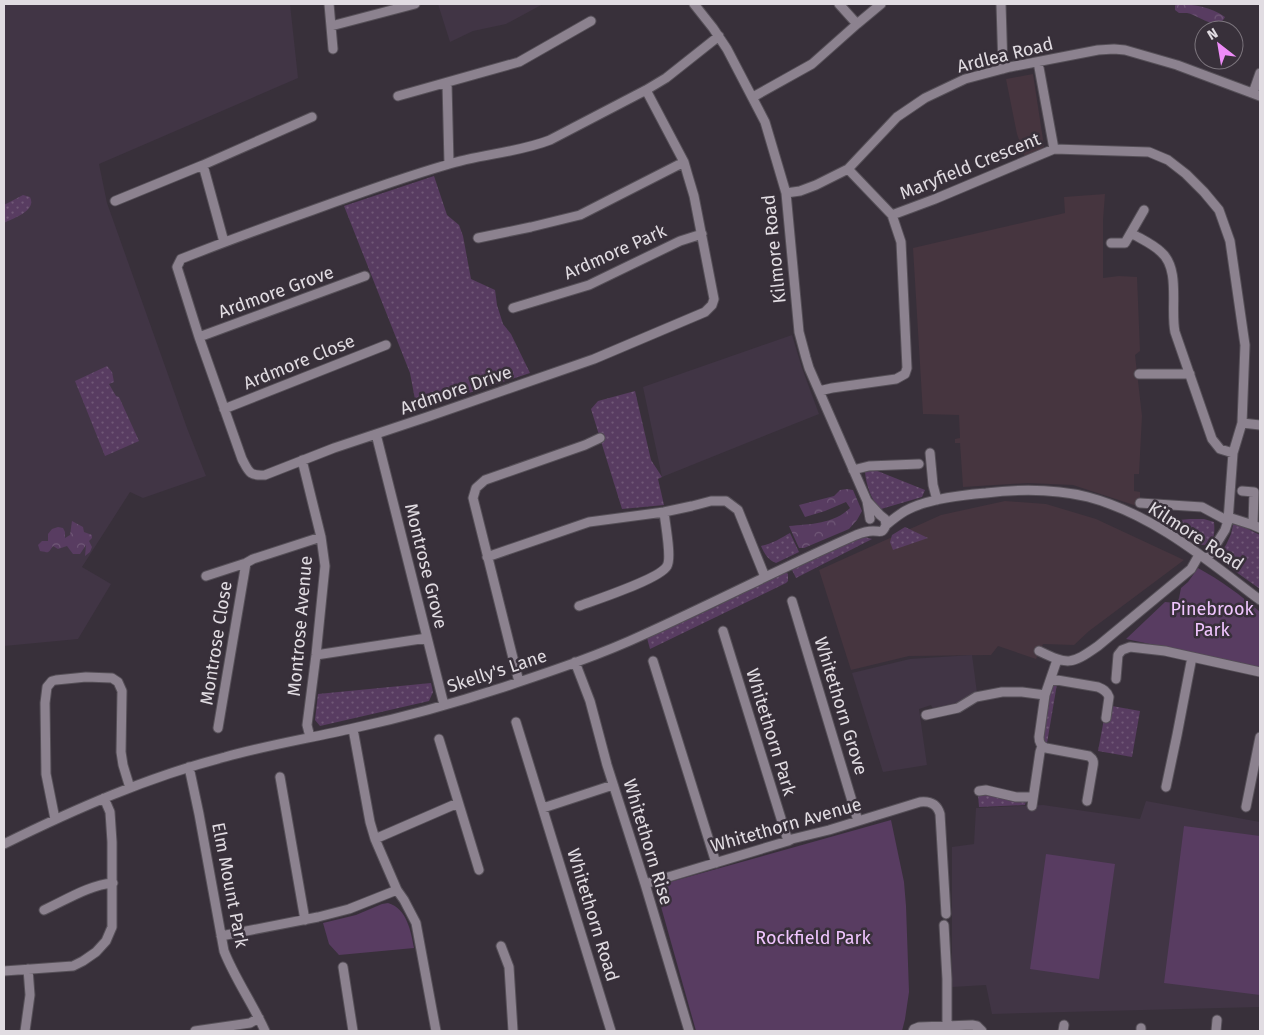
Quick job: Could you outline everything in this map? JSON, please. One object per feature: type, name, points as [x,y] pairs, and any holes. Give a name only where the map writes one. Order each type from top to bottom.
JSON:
[{"type":"street","points":[[328,4],[333,49]]},
{"type":"street","points":[[331,26],[395,6],[415,4]]},
{"type":"street","name":"Kilmore Road","points":[[694,4],[727,48],[765,122],[786,193],[799,332],[809,368],[867,501],[870,520]]},
{"type":"street","points":[[838,4],[857,24]]},
{"type":"street","points":[[753,97],[812,64],[881,4]]},
{"type":"street","points":[[1001,4],[1003,69]]},
{"type":"street","points":[[398,96],[519,62],[591,21]]},
{"type":"street","name":"Ardmore Drive","points":[[646,90],[684,162],[694,196],[714,299],[712,305],[705,312],[594,360],[334,448],[265,475],[256,476],[250,473],[242,459],[224,410],[176,268],[181,259],[385,184],[449,164],[535,146],[646,90],[666,78],[719,36]]},
{"type":"street","name":"Ardlea Road","points":[[786,193],[800,191],[816,185],[848,168],[897,117],[925,98],[965,79],[1003,69],[1098,50],[1125,50],[1257,94]]},
{"type":"street","points":[[1038,62],[1054,149]]},
{"type":"street","points":[[1257,94],[1260,73]]},
{"type":"street","points":[[447,83],[449,164]]},
{"type":"street","points":[[115,201],[312,118]]},
{"type":"street","name":"Maryfield Crescent","points":[[892,215],[1054,149],[1149,152],[1168,160],[1186,174],[1219,210],[1230,241],[1245,345],[1242,423],[1233,454],[1228,519],[1225,530],[1191,569],[1098,646],[1073,661],[1057,660]]},
{"type":"street","points":[[478,238],[580,215],[684,162]]},
{"type":"street","points":[[203,165],[224,242]]},
{"type":"street","points":[[819,391],[896,379],[907,372],[902,242],[892,215],[848,168]]},
{"type":"street","points":[[1111,243],[1125,243],[1144,210]]},
{"type":"street","points":[[1131,233],[1160,250],[1165,255],[1172,269],[1173,324],[1175,332],[1212,439],[1220,449],[1233,454]]},
{"type":"street","name":"Ardmore Park","points":[[513,308],[589,285],[680,241],[702,234]]},
{"type":"street","name":"Ardmore Grove","points":[[199,338],[365,276]]},
{"type":"street","name":"Ardmore Close","points":[[224,410],[386,345]]},
{"type":"street","points":[[1139,374],[1190,374]]},
{"type":"street","points":[[1242,423],[1260,425]]},
{"type":"street","name":"Montrose Grove","points":[[376,434],[444,706]]},
{"type":"street","points":[[519,682],[473,498],[476,488],[485,480],[600,438]]},
{"type":"street","points":[[930,453],[933,485],[937,500]]},
{"type":"street","name":"Montrose Avenue","points":[[302,460],[321,537],[325,566],[316,655],[306,725],[310,737]]},
{"type":"street","points":[[853,470],[869,466],[919,464]]},
{"type":"street","name":"Kilmore Road","points":[[867,501],[882,519],[937,500],[973,494],[1015,491],[1052,492],[1097,500],[1140,518],[1167,533],[1203,557],[1260,600]]},
{"type":"street","points":[[1140,503],[1202,507],[1228,519],[1257,527],[1254,492],[1242,491]]},
{"type":"street","points":[[487,557],[589,522],[664,512],[711,500],[726,501],[738,510],[765,577]]},
{"type":"street","points":[[579,606],[647,581],[667,566],[668,544],[664,512]]},
{"type":"street","points":[[875,515],[882,519],[885,528],[882,531],[873,531],[869,526],[870,520],[875,515]]},
{"type":"street","name":"Skelly's Lane","points":[[856,534],[870,520]]},
{"type":"street","name":"Skelly's Lane","points":[[4,844],[104,798],[189,767],[262,747],[353,729],[444,706],[575,662],[644,635],[856,534],[873,531]]},
{"type":"street","points":[[206,576],[321,537]]},
{"type":"street","name":"Montrose Close","points":[[218,728],[246,563]]},
{"type":"street","name":"Whitethorn Grove","points":[[792,601],[858,821]]},
{"type":"street","name":"Whitethorn Park","points":[[723,632],[788,842]]},
{"type":"street","points":[[316,655],[427,638]]},
{"type":"street","points":[[1116,679],[1118,655],[1122,650],[1134,647],[1192,656],[1260,672]]},
{"type":"street","points":[[1039,651],[1057,660],[1046,695],[1039,743],[1046,748],[1092,758],[1094,761],[1087,801]]},
{"type":"street","points":[[1166,787],[1192,656]]},
{"type":"street","points":[[653,661],[716,863]]},
{"type":"street","name":"Whitethorn Rise","points":[[575,662],[590,701],[689,1031]]},
{"type":"street","points":[[55,819],[46,774],[45,722],[46,692],[49,685],[56,680],[86,677],[112,678],[118,682],[122,691],[121,752],[130,788]]},
{"type":"street","points":[[1051,680],[1103,689],[1109,697],[1106,718]]},
{"type":"street","points":[[926,715],[958,708],[976,697],[1002,692],[1046,695]]},
{"type":"street","name":"Whitethorn Road","points":[[516,722],[611,1031]]},
{"type":"street","points":[[353,729],[370,822],[375,839],[397,890],[416,923],[436,1031]]},
{"type":"street","points":[[1246,808],[1256,782],[1260,736]]},
{"type":"street","points":[[439,739],[480,870]]},
{"type":"street","points":[[979,791],[986,790],[1033,802],[1042,746]]},
{"type":"street","name":"Elm Mount Park","points":[[189,767],[224,951],[265,1031]]},
{"type":"street","points":[[280,777],[305,920]]},
{"type":"street","points":[[543,808],[614,785]]},
{"type":"street","points":[[4,971],[73,966],[96,952],[106,941],[112,927],[113,883],[110,812],[104,798]]},
{"type":"street","name":"Whitethorn Avenue","points":[[645,884],[920,802],[930,802],[936,806],[940,814],[946,914]]},
{"type":"street","points":[[375,839],[458,803]]},
{"type":"street","points":[[44,910],[90,888],[104,883],[113,883]]},
{"type":"street","points":[[222,936],[305,920],[349,909],[397,890]]},
{"type":"street","points":[[944,925],[947,1026]]},
{"type":"street","points":[[500,946],[509,967],[512,1031]]},
{"type":"street","points":[[343,967],[353,1031]]},
{"type":"street","points":[[25,1031],[30,994],[28,969]]},
{"type":"street","points":[[195,1031],[250,1023],[259,1018]]},
{"type":"street","points":[[1216,1031],[1218,1020]]},
{"type":"street","points":[[913,1031],[919,1027],[972,1025],[977,1026],[982,1031]]},
{"type":"shaded area","points":[[4,4],[290,4],[298,78],[99,164],[107,203],[206,476],[143,498],[130,492],[82,567],[111,584],[78,639],[4,646]]},
{"type":"shaded area","points":[[438,4],[543,4],[506,24],[473,31],[450,42]]},
{"type":"shaded area","points":[[1033,74],[1044,146],[1039,151],[1025,157],[1017,134],[1006,79]]},
{"type":"shaded area","points":[[1105,194],[1103,278],[1119,276],[1137,277],[1140,351],[1135,355],[1142,416],[1139,474],[1134,474],[1134,491],[1140,492],[1140,507],[1073,485],[1028,483],[963,487],[960,443],[955,443],[955,439],[960,438],[959,415],[923,414],[913,248],[1065,213],[1064,197]]},
{"type":"shaded area","points":[[792,335],[819,414],[662,477],[643,387]]},
{"type":"shaded area","points":[[1005,501],[1046,504],[1096,519],[1184,560],[1089,631],[1074,645],[1043,644],[1036,659],[998,646],[991,655],[909,656],[851,670],[819,570],[941,515]]},
{"type":"shaded area","points":[[972,655],[977,693],[957,706],[934,711],[931,705],[919,709],[927,765],[883,772],[852,673],[910,659]]},
{"type":"shaded area","points":[[1146,801],[1260,822],[1260,1007],[992,1014],[986,985],[952,987],[952,847],[974,844],[976,808],[1043,805],[1140,819]]},
{"type":"green space","points":[[1176,4],[1202,7],[1225,17],[1223,20],[1204,20],[1192,14],[1179,13],[1175,10]]},
{"type":"green space","points":[[434,176],[447,215],[459,225],[463,236],[471,279],[495,290],[503,324],[511,334],[530,373],[417,410],[410,373],[344,206]]},
{"type":"green space","points":[[23,195],[30,197],[30,206],[23,213],[4,223],[4,205]]},
{"type":"green space","points":[[107,366],[112,372],[114,382],[109,384],[116,396],[119,397],[139,441],[105,456],[75,381]]},
{"type":"green space","points":[[635,391],[651,460],[662,477],[658,479],[664,505],[622,509],[591,409],[598,401]]},
{"type":"green space","points":[[870,468],[925,490],[922,497],[881,509],[874,502],[868,487],[865,472]]},
{"type":"green space","points":[[840,490],[853,490],[862,511],[857,520],[849,529],[804,548],[799,548],[789,526],[813,524],[829,520],[850,508],[846,502],[805,517],[799,505],[834,496]]},
{"type":"green space","points":[[1204,519],[1214,522],[1212,541],[1206,545],[1201,545],[1167,521]]},
{"type":"green space","points":[[72,521],[83,527],[84,532],[92,535],[89,541],[92,547],[90,552],[85,556],[86,545],[80,554],[73,554],[67,546],[58,549],[53,546],[48,552],[40,551],[38,545],[42,541],[48,541],[48,534],[52,529],[63,528],[65,538],[70,535]]},
{"type":"green space","points":[[1238,524],[1260,535],[1260,589],[1222,562],[1220,553],[1226,545],[1233,525]]},
{"type":"green space","points":[[905,527],[928,538],[893,550],[890,542],[892,535]]},
{"type":"green space","points":[[790,533],[799,552],[776,563],[773,562],[761,546]]},
{"type":"green space","points":[[865,537],[872,539],[796,578],[792,570],[855,539]]},
{"type":"green space","name":"Pinebrook Park","points":[[1198,568],[1230,588],[1260,612],[1260,667],[1126,639],[1165,602],[1177,603],[1181,588]]},
{"type":"green space","points":[[786,572],[788,574],[788,581],[786,583],[650,649],[647,638]]},
{"type":"green space","points":[[431,683],[433,692],[429,701],[320,726],[315,720],[318,694]]},
{"type":"green space","points":[[1057,684],[1047,743],[1044,742],[1044,735],[1051,689],[1053,685]]},
{"type":"green space","points":[[1112,706],[1140,711],[1132,757],[1098,751],[1104,719],[1109,720]]},
{"type":"green space","points":[[987,794],[1026,801],[1025,805],[979,807],[978,795]]},
{"type":"green space","name":"Rockfield Park","points":[[891,820],[904,882],[906,906],[909,992],[902,1031],[696,1031],[658,896],[660,887],[670,882]]},
{"type":"green space","points":[[1184,826],[1260,836],[1260,995],[1164,983]]},
{"type":"green space","points":[[1046,854],[1115,864],[1099,979],[1030,969]]},
{"type":"green space","points":[[388,903],[400,910],[404,915],[414,948],[339,955],[329,944],[323,923],[356,915]]}]
